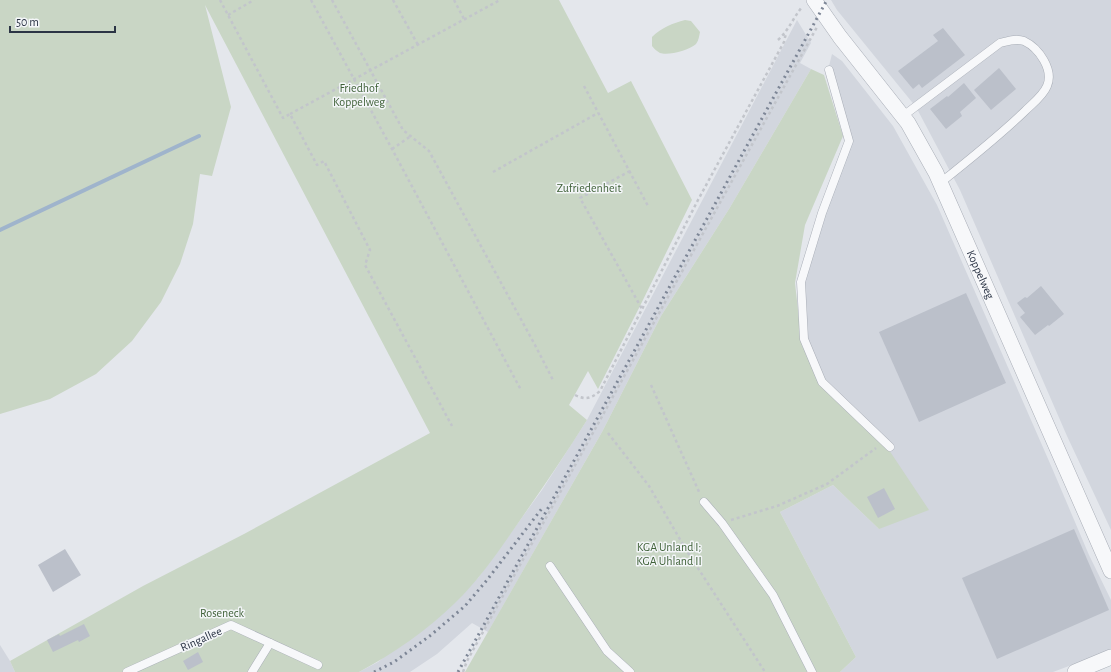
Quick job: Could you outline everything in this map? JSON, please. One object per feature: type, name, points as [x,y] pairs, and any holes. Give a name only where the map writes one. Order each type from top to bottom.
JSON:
[{"type":"street","name":"Koppelweg","points":[[809,3],[824,14],[840,37],[908,123],[940,184],[1110,567]]},
{"type":"street","points":[[1075,672],[1111,657]]},
{"type":"lane","points":[[903,116],[1000,43],[1011,39],[1023,41],[1032,46],[1042,57],[1048,68],[1050,79],[1046,88],[1034,102],[998,137],[940,184]]},
{"type":"lane","points":[[830,70],[849,141],[822,213],[801,282],[804,340],[822,382],[887,444]]},
{"type":"lane","points":[[704,502],[722,523],[773,595],[812,672]]},
{"type":"lane","points":[[550,566],[607,651],[630,672]]},
{"type":"lane","name":"Ringallee","points":[[127,672],[231,625],[318,665]]},
{"type":"lane","points":[[252,672],[270,643]]},
{"type":"path","points":[[220,0],[283,118],[500,0]]},
{"type":"path","points":[[228,15],[254,0]]},
{"type":"path","points":[[311,0],[521,390]]},
{"type":"path","points":[[332,0],[403,130],[429,151],[553,380]]},
{"type":"path","points":[[393,0],[418,45]]},
{"type":"path","points":[[454,0],[464,19]]},
{"type":"path","points":[[575,395],[588,399],[600,391],[698,200],[784,42],[786,33],[795,15],[809,3]]},
{"type":"path","points":[[463,672],[467,661],[824,14]]},
{"type":"path","points":[[778,40],[786,33]]},
{"type":"path","points":[[584,86],[648,206]]},
{"type":"path","points":[[493,172],[598,113]]},
{"type":"path","points":[[290,114],[317,165],[324,161],[370,250],[365,264],[452,426]]},
{"type":"path","points":[[392,149],[411,136]]},
{"type":"path","points":[[630,171],[580,198],[642,309]]},
{"type":"path","points":[[651,385],[704,502]]},
{"type":"path","points":[[608,433],[649,486],[685,548],[765,672]]},
{"type":"path","points":[[722,523],[777,506],[827,484],[887,444]]},
{"type":"shaded area","points":[[831,0],[1111,0],[1111,530],[1067,436],[960,190],[916,107],[837,10]]},
{"type":"shaded area","points":[[797,20],[811,43],[800,63],[811,69],[729,209],[661,316],[602,432],[488,632],[472,623],[437,654],[410,672],[359,672],[378,662],[478,578],[542,490],[587,420]]},
{"type":"shaded area","points":[[832,54],[842,61],[893,126],[937,205],[1089,555],[1111,600],[1111,649],[1109,651],[1053,672],[840,672],[856,657],[780,512],[833,485],[879,529],[804,339],[801,282],[849,141],[829,66]]},
{"type":"shaded area","points":[[0,645],[10,661],[15,672],[0,672]]},
{"type":"green space","points":[[0,0],[559,0],[608,93],[631,81],[692,200],[598,389],[588,371],[569,405],[587,420],[551,475],[486,568],[455,603],[433,623],[385,657],[359,672],[15,672],[10,661],[143,586],[244,534],[430,433],[205,5],[231,107],[212,176],[200,174],[193,224],[180,264],[161,302],[132,341],[96,374],[50,399],[0,414]]},
{"type":"green space","points":[[685,20],[691,21],[700,32],[696,44],[684,50],[668,54],[660,53],[652,46],[652,37],[659,31],[667,26]]},
{"type":"green space","name":"KGA Unland I; KGA Uhland II","points":[[811,69],[824,75],[843,136],[805,225],[795,283],[802,346],[826,388],[885,444],[929,510],[879,529],[833,485],[780,512],[856,657],[840,672],[465,672],[602,432],[661,316],[729,209]]},
{"type":"building","points":[[943,28],[965,55],[922,88],[919,84],[913,89],[898,71],[938,41],[933,35]]},
{"type":"building","points":[[999,68],[1016,89],[991,110],[974,90]]},
{"type":"building","points":[[964,83],[976,98],[960,112],[962,116],[946,129],[930,109],[947,96],[948,97]]},
{"type":"building","points":[[1041,286],[1064,314],[1035,335],[1020,317],[1025,313],[1017,303],[1025,297],[1027,298]]},
{"type":"building","points":[[966,293],[1006,383],[919,422],[879,332]]},
{"type":"building","points":[[884,488],[895,509],[878,518],[867,497]]},
{"type":"building","points":[[1074,529],[1109,610],[997,659],[962,578]]},
{"type":"building","points":[[65,549],[81,575],[53,592],[38,565]]},
{"type":"building","points":[[84,624],[90,636],[53,652],[47,640],[59,634],[60,636]]},
{"type":"building","points":[[198,652],[203,662],[188,670],[183,661]]},
{"type":"waterway","points":[[0,230],[199,136]]},
{"type":"railway","points":[[458,672],[827,0]]},
{"type":"railway","points":[[374,672],[394,662],[431,635],[465,606],[543,507]]},
{"type":"park label","name":"Friedhof Koppelweg","points":[[359,95]]},
{"type":"park label","name":"Zufriedenheit","points":[[589,188]]},
{"type":"park label","name":"Roseneck","points":[[222,613]]}]
